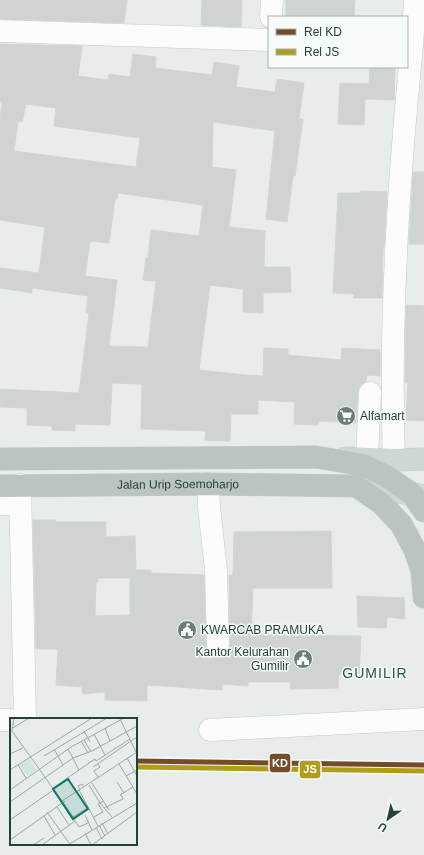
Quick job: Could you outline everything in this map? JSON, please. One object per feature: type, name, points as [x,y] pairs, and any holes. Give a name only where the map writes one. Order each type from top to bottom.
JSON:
[{"type":"highway","points":[[0,459],[316,457],[363,465],[386,476],[420,500]]},
{"type":"highway","name":"Jalan Urip Soemoharjo","points":[[10,495],[208,484],[356,486]]},
{"type":"highway","points":[[356,486],[381,503],[401,524],[415,550],[422,571]]},
{"type":"highway","points":[[424,532],[421,538],[424,597]]},
{"type":"main road","points":[[316,457],[394,460],[424,459]]},
{"type":"main road","points":[[356,486],[420,500]]},
{"type":"street","points":[[271,16],[272,0]]},
{"type":"street","points":[[394,460],[392,412],[394,298],[402,145],[415,0]]},
{"type":"street","points":[[0,31],[268,40]]},
{"type":"street","points":[[367,458],[370,393]]},
{"type":"street","points":[[208,484],[216,570],[218,645]]},
{"type":"street","points":[[10,495],[25,718]]},
{"type":"street","points":[[210,730],[424,719]]},
{"type":"building","points":[[0,0],[127,0],[124,23],[0,19]]},
{"type":"building","points":[[202,0],[242,0],[241,27],[201,25]]},
{"type":"building","points":[[286,0],[355,0],[354,16],[286,16]]},
{"type":"building","points":[[0,44],[82,46],[78,76],[108,80],[109,74],[130,77],[133,54],[156,57],[155,68],[212,75],[214,62],[239,66],[236,87],[275,92],[277,79],[304,83],[299,119],[303,119],[287,222],[266,219],[275,131],[213,122],[212,167],[236,170],[229,227],[265,231],[264,267],[290,267],[291,292],[263,293],[263,313],[243,312],[243,289],[210,285],[199,370],[263,376],[264,348],[288,349],[288,355],[341,360],[342,348],[380,350],[380,376],[367,375],[366,381],[359,387],[356,423],[319,421],[318,425],[294,424],[295,402],[258,400],[258,414],[231,414],[230,441],[205,440],[206,431],[141,429],[142,384],[112,383],[110,425],[75,424],[75,431],[52,430],[52,426],[27,425],[27,408],[0,407],[0,389],[79,393],[89,314],[86,313],[88,296],[32,288],[32,293],[0,288],[0,268],[39,273],[45,227],[0,220],[0,119],[2,102],[0,102]],"holes":[[[26,104],[56,108],[54,126],[140,138],[136,167],[14,151],[18,121],[22,122]],[[118,193],[203,205],[199,236],[151,230],[148,258],[146,258],[143,280],[156,281],[148,347],[109,346],[117,280],[85,276],[90,241],[109,243],[115,199],[117,199]]]},
{"type":"building","points":[[370,68],[395,69],[394,100],[365,99],[364,125],[338,124],[340,83],[369,84]]},
{"type":"building","points":[[413,172],[424,172],[424,244],[409,244]]},
{"type":"building","points":[[360,191],[387,192],[383,247],[382,298],[354,298],[354,294],[333,293],[338,193],[360,193]]},
{"type":"building","points":[[406,305],[424,306],[424,421],[406,420],[408,383],[405,383]]},
{"type":"building","points":[[33,520],[56,520],[56,522],[106,522],[106,537],[135,536],[136,570],[151,570],[151,573],[204,575],[206,645],[208,652],[212,656],[218,657],[225,655],[229,651],[230,645],[229,575],[233,575],[234,532],[331,531],[332,588],[253,588],[251,635],[361,636],[359,674],[339,674],[338,688],[290,689],[291,682],[248,682],[248,686],[222,684],[222,690],[147,685],[147,701],[105,700],[105,692],[83,694],[82,687],[56,685],[58,649],[36,649]],"holes":[[[98,578],[130,578],[130,615],[95,616],[96,582],[98,582]]]},
{"type":"building","points":[[357,596],[404,598],[405,619],[387,617],[386,628],[358,627]]},
{"type":"rail line","name":"KD","points":[[137,761],[424,765]]},
{"type":"rail line","name":"JS","points":[[137,767],[424,771]]},
{"type":"place","name":"Alfamart","points":[[346,416]]},
{"type":"place","name":"KWARCAB PRAMUKA","points":[[187,630]]},
{"type":"place","name":"Kantor Kelurahan Gumilir","points":[[303,659]]},
{"type":"district","name":"GUMILIR","points":[[375,673]]}]
